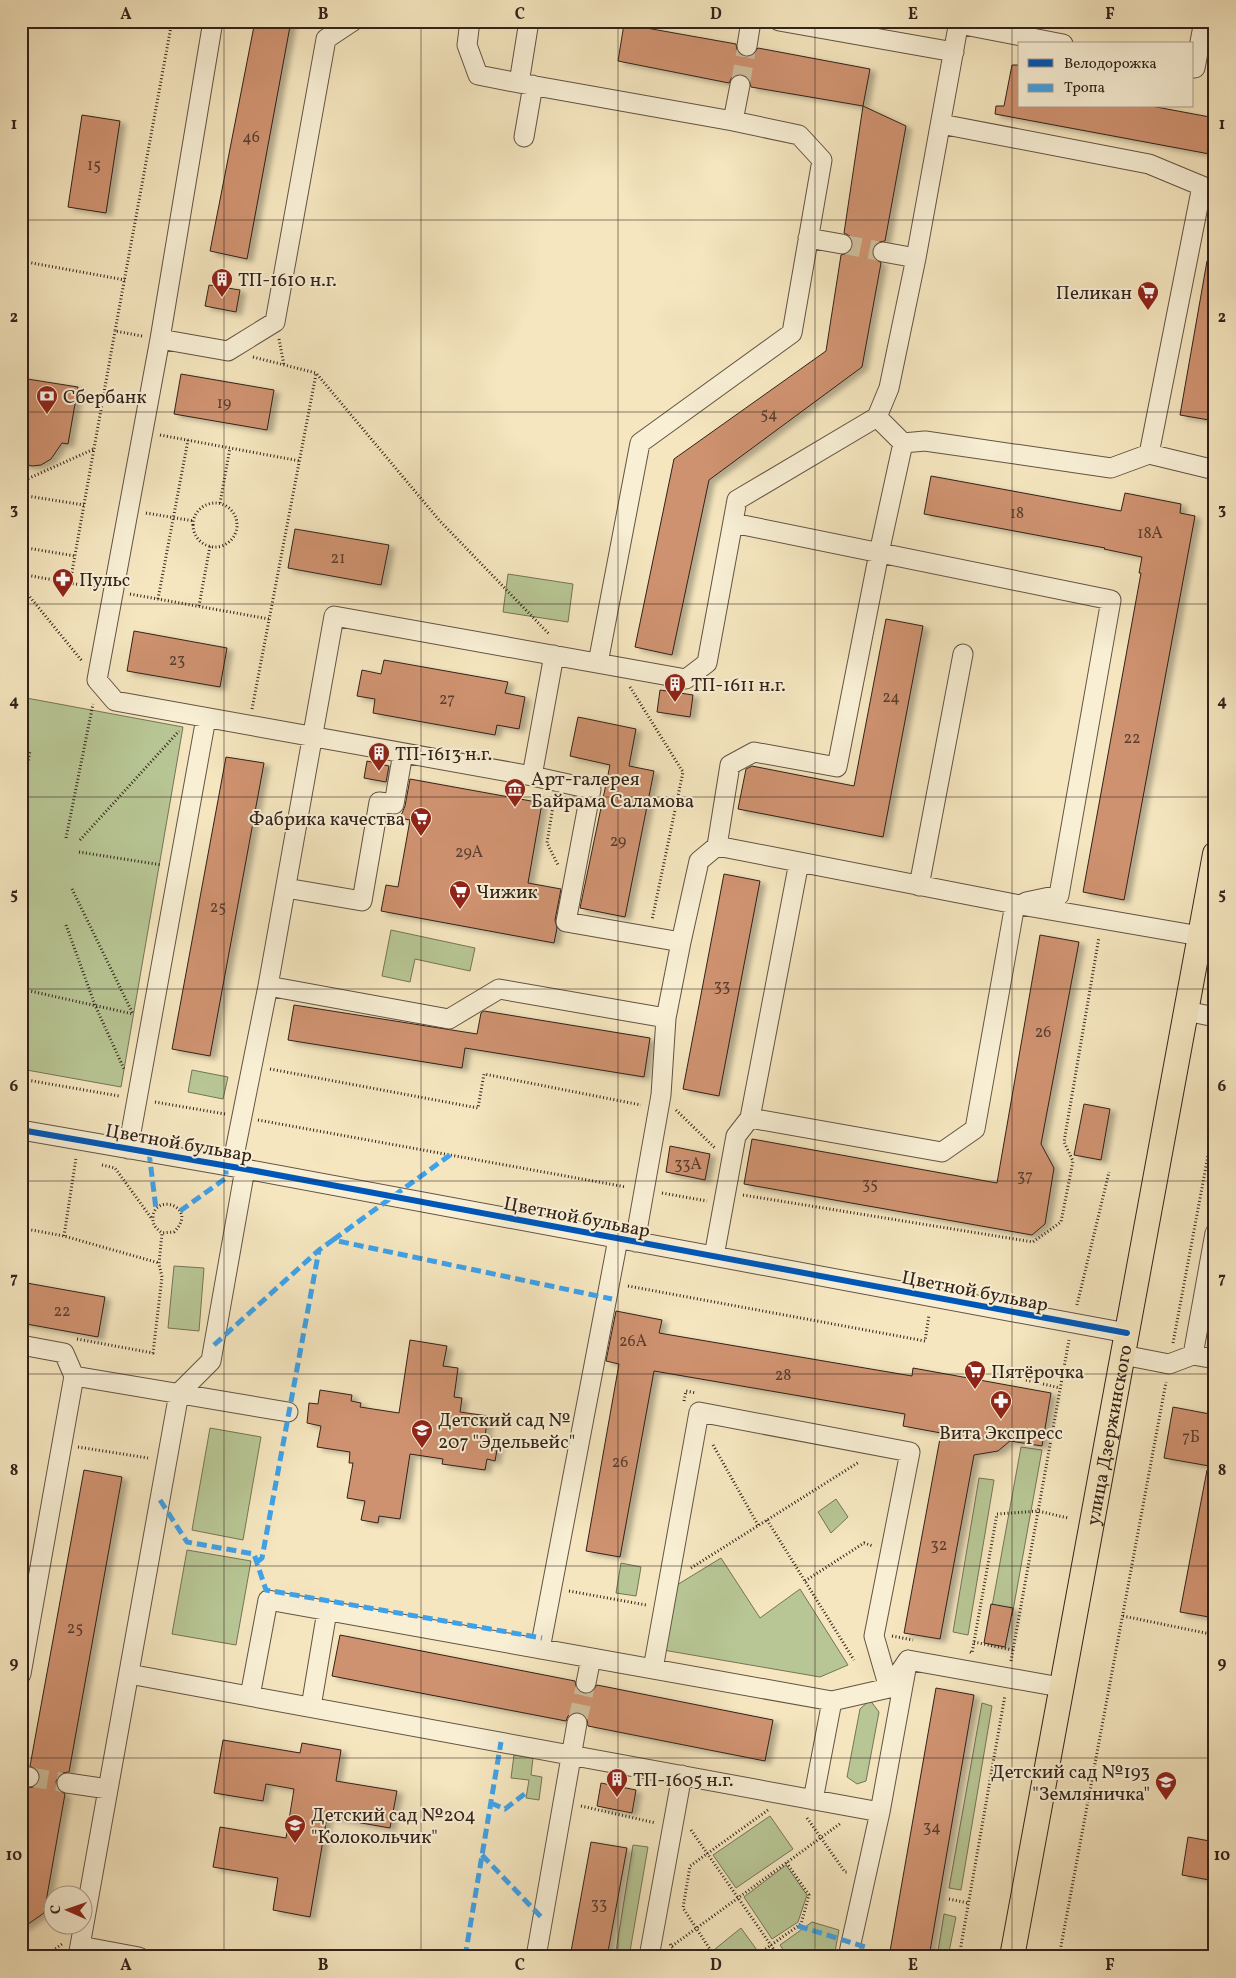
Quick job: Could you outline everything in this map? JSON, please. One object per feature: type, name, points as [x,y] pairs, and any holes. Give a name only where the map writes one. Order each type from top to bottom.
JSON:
[{"type":"main road","name":"улица Дзержинского","points":[[1012,1957],[1060,1687],[1215,854]]},
{"type":"street","points":[[213,21],[160,339],[98,680],[115,701],[532,776],[591,789],[566,922],[681,942]]},
{"type":"street","points":[[160,339],[228,351],[275,322],[326,39],[352,21]]},
{"type":"street","points":[[470,21],[467,45],[478,75],[734,121],[799,135],[822,160],[792,333],[640,443],[598,663]]},
{"type":"street","points":[[524,137],[529,21]]},
{"type":"street","points":[[747,46],[751,21]]},
{"type":"street","points":[[779,21],[853,28],[954,52]]},
{"type":"street","points":[[1194,68],[1204,21]]},
{"type":"street","points":[[139,1957],[79,1951],[179,1393],[211,1361],[238,1168],[241,1117],[268,986],[334,616],[686,679],[707,663],[737,500],[877,417],[889,388],[916,258],[959,23],[1053,42]]},
{"type":"street","points":[[734,121],[740,85]]},
{"type":"street","points":[[941,124],[1149,164],[1208,190],[1149,454]]},
{"type":"street","points":[[808,238],[842,244]]},
{"type":"street","points":[[883,252],[916,258]]},
{"type":"street","points":[[877,417],[904,443],[924,441],[1112,468],[1149,454],[1215,470]]},
{"type":"street","points":[[540,1648],[610,1283],[644,1190],[661,1095],[666,1018],[699,861],[717,846],[730,765],[754,752],[837,766],[879,553],[904,443]]},
{"type":"street","points":[[733,523],[1111,600],[1059,895],[1015,904]]},
{"type":"street","points":[[919,886],[963,654]]},
{"type":"street","points":[[532,776],[561,656]]},
{"type":"street","points":[[128,1149],[179,868],[200,717]]},
{"type":"street","points":[[286,888],[362,901],[379,802],[394,804],[403,753]]},
{"type":"street","points":[[717,846],[1015,904],[1200,936]]},
{"type":"street","points":[[714,1256],[736,1136],[750,1118],[798,862]]},
{"type":"street","points":[[750,1118],[942,1152],[975,1129],[1015,904]]},
{"type":"street","points":[[268,986],[449,1019],[499,989],[666,1018]]},
{"type":"street","points":[[1186,1012],[1215,1017]]},
{"type":"street","name":"Цветной бульвар","points":[[21,1130],[238,1168],[1072,1323],[1169,1364]]},
{"type":"street","points":[[1193,1355],[1215,1233]]},
{"type":"street","points":[[21,1345],[64,1353],[74,1376],[30,1570],[22,1667]]},
{"type":"street","points":[[1169,1364],[1193,1355],[1215,1359]]},
{"type":"street","points":[[74,1376],[288,1412]]},
{"type":"street","points":[[653,1669],[699,1412],[910,1452],[874,1636],[889,1688]]},
{"type":"street","points":[[250,1696],[268,1600],[832,1701],[889,1688],[908,1660]]},
{"type":"street","points":[[311,1707],[327,1611]]},
{"type":"street","points":[[586,1683],[591,1658]]},
{"type":"street","points":[[908,1660],[1060,1687]]},
{"type":"street","points":[[848,1957],[866,1875],[871,1810],[908,1660]]},
{"type":"street","points":[[129,1674],[682,1775],[809,1808],[871,1810]]},
{"type":"street","points":[[809,1808],[832,1701]]},
{"type":"street","points":[[536,1957],[578,1723]]},
{"type":"street","points":[[649,1957],[682,1775]]},
{"type":"street","points":[[67,1783],[108,1789]]},
{"type":"path","points":[[70,583],[172,21]]},
{"type":"path","points":[[21,28],[21,34]]},
{"type":"path","points":[[21,261],[125,280]]},
{"type":"path","points":[[115,331],[160,339]]},
{"type":"path","points":[[228,351],[316,373],[439,520],[548,634],[561,656]]},
{"type":"path","points":[[249,726],[316,373]]},
{"type":"path","points":[[143,432],[300,461]]},
{"type":"path","points":[[158,599],[188,440]]},
{"type":"path","points":[[220,503],[230,448]]},
{"type":"path","points":[[84,505],[21,496],[23,479],[94,449]]},
{"type":"path","points":[[220,503],[232,511],[237,525],[236,532],[226,544],[210,546],[198,538],[195,532],[194,521],[199,510],[205,505],[220,503]]},
{"type":"path","points":[[129,510],[194,521]]},
{"type":"path","points":[[200,606],[210,546]]},
{"type":"path","points":[[21,547],[75,556]]},
{"type":"path","points":[[21,574],[269,619]]},
{"type":"path","points":[[21,586],[98,680],[66,838]]},
{"type":"path","points":[[618,667],[683,772],[648,936]]},
{"type":"path","points":[[80,840],[183,726],[200,717]]},
{"type":"path","points":[[21,798],[30,751]]},
{"type":"path","points":[[555,795],[547,843],[571,893]]},
{"type":"path","points":[[21,830],[28,831]]},
{"type":"path","points":[[79,852],[179,868]]},
{"type":"path","points":[[72,889],[133,1014]]},
{"type":"path","points":[[21,927],[26,918]]},
{"type":"path","points":[[21,1079],[644,1190],[724,1198],[1033,1242],[1061,1222],[1073,1161],[1064,1142],[1102,919]]},
{"type":"path","points":[[66,925],[95,1005],[138,1099]]},
{"type":"path","points":[[21,989],[152,1018]]},
{"type":"path","points":[[252,1065],[478,1108],[484,1074],[642,1105]]},
{"type":"path","points":[[661,1095],[730,1163]]},
{"type":"path","points":[[1059,1957],[1215,1118]]},
{"type":"path","points":[[64,1236],[76,1157],[67,1156]]},
{"type":"path","points":[[114,1168],[152,1220],[155,1227],[162,1233],[174,1232],[181,1226],[182,1217],[180,1211],[170,1204],[159,1206],[152,1220]]},
{"type":"path","points":[[959,1957],[1072,1323],[1109,1172]]},
{"type":"path","points":[[21,1228],[64,1236],[159,1264]]},
{"type":"path","points":[[75,1338],[153,1353],[162,1277],[159,1264],[162,1233]]},
{"type":"path","points":[[610,1283],[925,1341],[932,1297]]},
{"type":"path","points":[[1026,1380],[1060,1388]]},
{"type":"path","points":[[683,1407],[686,1391],[705,1395]]},
{"type":"path","points":[[685,1397],[758,1525]]},
{"type":"path","points":[[647,1614],[650,1593],[883,1446]]},
{"type":"path","points":[[963,1651],[972,1653],[997,1514],[1038,1511],[1068,1518]]},
{"type":"path","points":[[768,1520],[854,1660]]},
{"type":"path","points":[[805,1581],[864,1543],[891,1550]]},
{"type":"path","points":[[551,1588],[648,1605]]},
{"type":"path","points":[[1123,1616],[1215,1635]]},
{"type":"path","points":[[889,1636],[916,1641]]},
{"type":"path","points":[[974,1642],[1013,1650]]},
{"type":"path","points":[[579,1806],[661,1824]]},
{"type":"path","points":[[676,1808],[780,1957]]},
{"type":"path","points":[[715,1957],[683,1908],[690,1866],[770,1808]]},
{"type":"path","points":[[809,1808],[821,1837],[846,1872],[866,1875]]},
{"type":"path","points":[[672,1946],[737,1896],[821,1837],[871,1810]]},
{"type":"path","points":[[754,1957],[802,1924],[809,1895],[786,1862]]},
{"type":"path","points":[[949,1899],[968,1903]]},
{"type":"path","points":[[44,1957],[55,1949]]},
{"type":"green space","points":[[508,574],[573,584],[568,622],[503,612]]},
{"type":"green space","points":[[21,697],[183,727],[121,1087],[21,1069]]},
{"type":"green space","points":[[391,930],[475,948],[470,971],[415,959],[410,982],[382,976]]},
{"type":"green space","points":[[192,1070],[228,1077],[223,1099],[188,1092]]},
{"type":"green space","points":[[174,1266],[204,1268],[199,1331],[168,1328]]},
{"type":"green space","points":[[210,1428],[261,1437],[243,1540],[192,1530]]},
{"type":"green space","points":[[1021,1447],[1042,1450],[1012,1616],[991,1612]]},
{"type":"green space","points":[[979,1478],[994,1480],[968,1635],[953,1632]]},
{"type":"green space","points":[[836,1499],[848,1517],[831,1533],[818,1512]]},
{"type":"green space","points":[[187,1550],[251,1561],[236,1645],[172,1634]]},
{"type":"green space","points":[[721,1558],[760,1618],[800,1589],[848,1665],[820,1677],[663,1650],[672,1588]]},
{"type":"green space","points":[[621,1563],[641,1567],[636,1596],[616,1593]]},
{"type":"green space","points":[[870,1700],[879,1712],[866,1781],[857,1784],[847,1777],[860,1709]]},
{"type":"green space","points":[[982,1703],[992,1706],[961,1890],[949,1888]]},
{"type":"green space","points":[[514,1755],[533,1758],[531,1775],[542,1777],[539,1800],[526,1798],[529,1780],[511,1778]]},
{"type":"green space","points":[[770,1816],[793,1849],[736,1888],[713,1855]]},
{"type":"green space","points":[[633,1845],[648,1847],[629,1957],[615,1957]]},
{"type":"green space","points":[[786,1865],[807,1895],[798,1922],[772,1939],[744,1897]]},
{"type":"green space","points":[[944,1914],[956,1917],[948,1957],[937,1957]]},
{"type":"green space","points":[[812,1922],[839,1930],[834,1957],[788,1957],[780,1945]]},
{"type":"green space","points":[[741,1928],[762,1957],[720,1957],[715,1949]]},
{"type":"building","points":[[255,21],[291,21],[247,259],[210,251]]},
{"type":"building","points":[[624,24],[736,44],[737,50],[745,57],[751,56],[758,48],[870,69],[863,106],[751,87],[748,77],[742,74],[732,77],[729,83],[618,61]]},
{"type":"building","points":[[1012,65],[1018,65],[1018,108],[1162,108],[1215,118],[1215,155],[995,114],[996,106],[1004,106]]},
{"type":"building","points":[[863,106],[906,126],[885,241],[879,242],[872,250],[873,256],[881,263],[862,367],[709,480],[672,655],[635,647],[674,459],[826,351],[841,255],[850,252],[853,245],[850,236],[844,233]]},
{"type":"building","points":[[82,115],[120,121],[106,213],[68,207]]},
{"type":"building","points":[[1207,261],[1215,261],[1215,421],[1180,415]]},
{"type":"building","name":"ТП-1610 н.г.","points":[[209,285],[240,290],[236,312],[205,306]]},
{"type":"building","points":[[181,374],[274,390],[267,430],[174,414]]},
{"type":"building","name":"Сбербанк","points":[[21,378],[78,387],[68,444],[62,443],[51,459],[41,465],[32,466],[21,463]]},
{"type":"building","points":[[931,476],[1121,511],[1125,493],[1181,504],[1180,513],[1195,516],[1124,900],[1083,892],[1141,573],[1139,573],[1142,557],[1105,548],[924,514]]},
{"type":"building","points":[[295,529],[389,545],[381,585],[288,568]]},
{"type":"building","points":[[886,619],[923,626],[883,837],[738,809],[746,769],[752,766],[854,786]]},
{"type":"building","points":[[134,631],[227,648],[220,687],[127,671]]},
{"type":"building","points":[[384,660],[508,682],[505,693],[525,697],[519,729],[497,725],[495,735],[373,713],[375,699],[357,696],[362,670],[381,674]]},
{"type":"building","name":"ТП-1611 н.г.","points":[[660,690],[693,695],[690,717],[657,712]]},
{"type":"building","points":[[578,717],[636,729],[629,766],[654,771],[625,917],[580,908],[610,765],[570,756]]},
{"type":"building","points":[[226,757],[264,763],[210,1056],[172,1049]]},
{"type":"building","name":"ТП-1613 н.г.","points":[[367,761],[389,766],[386,782],[364,778]]},
{"type":"building","points":[[410,779],[542,803],[528,883],[561,889],[555,920],[557,928],[554,943],[381,911],[386,885],[398,887],[410,820],[400,818],[405,806]]},
{"type":"building","points":[[724,874],[760,881],[719,1096],[683,1089]]},
{"type":"building","points":[[1040,935],[1079,942],[1041,1144],[1054,1168],[1045,1224],[1032,1235],[744,1184],[752,1139],[997,1183]]},
{"type":"building","points":[[294,1005],[477,1034],[481,1013],[484,1011],[650,1038],[644,1077],[465,1048],[462,1068],[288,1040]]},
{"type":"building","points":[[1084,1104],[1110,1109],[1101,1160],[1074,1155]]},
{"type":"building","points":[[670,1146],[710,1154],[705,1180],[666,1172]]},
{"type":"building","points":[[21,1282],[105,1297],[98,1337],[21,1323]]},
{"type":"building","points":[[616,1311],[662,1320],[659,1333],[912,1376],[913,1368],[1051,1393],[1042,1446],[1010,1441],[998,1451],[974,1455],[940,1639],[904,1633],[941,1433],[903,1426],[905,1414],[654,1371],[620,1557],[586,1551],[619,1364],[606,1361]]},
{"type":"building","points":[[410,1340],[447,1346],[443,1366],[458,1368],[454,1397],[462,1398],[460,1412],[488,1416],[485,1436],[499,1439],[495,1461],[487,1459],[485,1470],[442,1464],[443,1459],[410,1454],[400,1519],[379,1516],[378,1523],[361,1520],[365,1501],[347,1498],[353,1463],[349,1463],[350,1452],[317,1447],[321,1426],[307,1423],[309,1403],[318,1404],[320,1390],[352,1395],[351,1401],[361,1403],[360,1407],[399,1413]]},
{"type":"building","points":[[1173,1407],[1215,1415],[1215,1467],[1164,1458]]},
{"type":"building","points":[[84,1470],[122,1477],[69,1772],[62,1773],[56,1781],[57,1788],[65,1794],[49,1886],[42,1886],[42,1914],[21,1929],[21,1816],[26,1788],[34,1787],[40,1779],[39,1772],[30,1766]]},
{"type":"building","points":[[1207,1470],[1215,1471],[1215,1618],[1180,1612]]},
{"type":"building","points":[[991,1604],[1013,1608],[1005,1647],[984,1643]]},
{"type":"building","points":[[340,1635],[575,1681],[576,1687],[583,1694],[590,1693],[597,1685],[773,1720],[765,1761],[588,1726],[587,1719],[579,1712],[568,1716],[566,1721],[332,1676]]},
{"type":"building","points":[[936,1688],[974,1695],[929,1957],[889,1957]]},
{"type":"building","points":[[223,1740],[300,1753],[302,1743],[341,1750],[336,1781],[397,1791],[390,1828],[327,1817],[310,1917],[273,1910],[278,1878],[213,1867],[220,1827],[286,1838],[294,1789],[266,1784],[263,1801],[214,1793]]},
{"type":"building","name":"ТП-1605 н.г.","points":[[601,1783],[636,1790],[632,1813],[597,1806]]},
{"type":"building","points":[[1188,1837],[1215,1842],[1215,1881],[1182,1875]]},
{"type":"building","points":[[591,1842],[627,1848],[607,1957],[570,1957]]},
{"type":"tunnel","points":[[740,85],[747,46]]},
{"type":"tunnel","points":[[842,244],[883,252]]},
{"type":"tunnel","points":[[577,1723],[586,1683]]},
{"type":"tunnel","points":[[29,1777],[67,1783]]},
{"type":"marked path","points":[[149,1152],[156,1209]]},
{"type":"marked path","points":[[333,1240],[450,1155]]},
{"type":"marked path","points":[[180,1211],[226,1178],[226,1165]]},
{"type":"marked path","points":[[214,1345],[319,1250],[333,1240],[612,1299]]},
{"type":"marked path","points":[[257,1562],[262,1558],[319,1250]]},
{"type":"marked path","points":[[160,1500],[187,1542],[254,1554],[266,1590],[542,1638]]},
{"type":"marked path","points":[[465,1957],[501,1742]]},
{"type":"marked path","points":[[491,1803],[505,1809],[527,1792]]},
{"type":"marked path","points":[[482,1855],[543,1919]]},
{"type":"marked path","points":[[798,1926],[865,1947]]},
{"type":"cycle path","points":[[21,1130],[245,1169],[1127,1333]]},
{"type":"place","name":"ТП-1610 н.г.","points":[[222,298]]},
{"type":"place","name":"Пеликан","points":[[1148,311]]},
{"type":"place","name":"Сбербанк","points":[[47,415]]},
{"type":"place","name":"Пульс","points":[[63,598]]},
{"type":"place","name":"ТП-1611 н.г.","points":[[675,703]]},
{"type":"place","name":"ТП-1613 н.г.","points":[[379,772]]},
{"type":"place","name":"Арт-галерея Байрама Саламова","points":[[515,808]]},
{"type":"place","name":"Фабрика качества","points":[[421,837]]},
{"type":"place","name":"Чижик","points":[[460,910]]},
{"type":"place","name":"Пятёрочка","points":[[975,1390]]},
{"type":"place","name":"Вита Экспресс","points":[[1001,1420]]},
{"type":"place","name":"Детский сад № 207 \"Эдельвейс\"","points":[[422,1449]]},
{"type":"place","name":"ТП-1605 н.г.","points":[[617,1798]]},
{"type":"place","name":"Детский сад №193 \"Земляничка\"","points":[[1166,1801]]},
{"type":"place","name":"Детский сад №204 \"Колокольчик\"","points":[[295,1844]]}]
